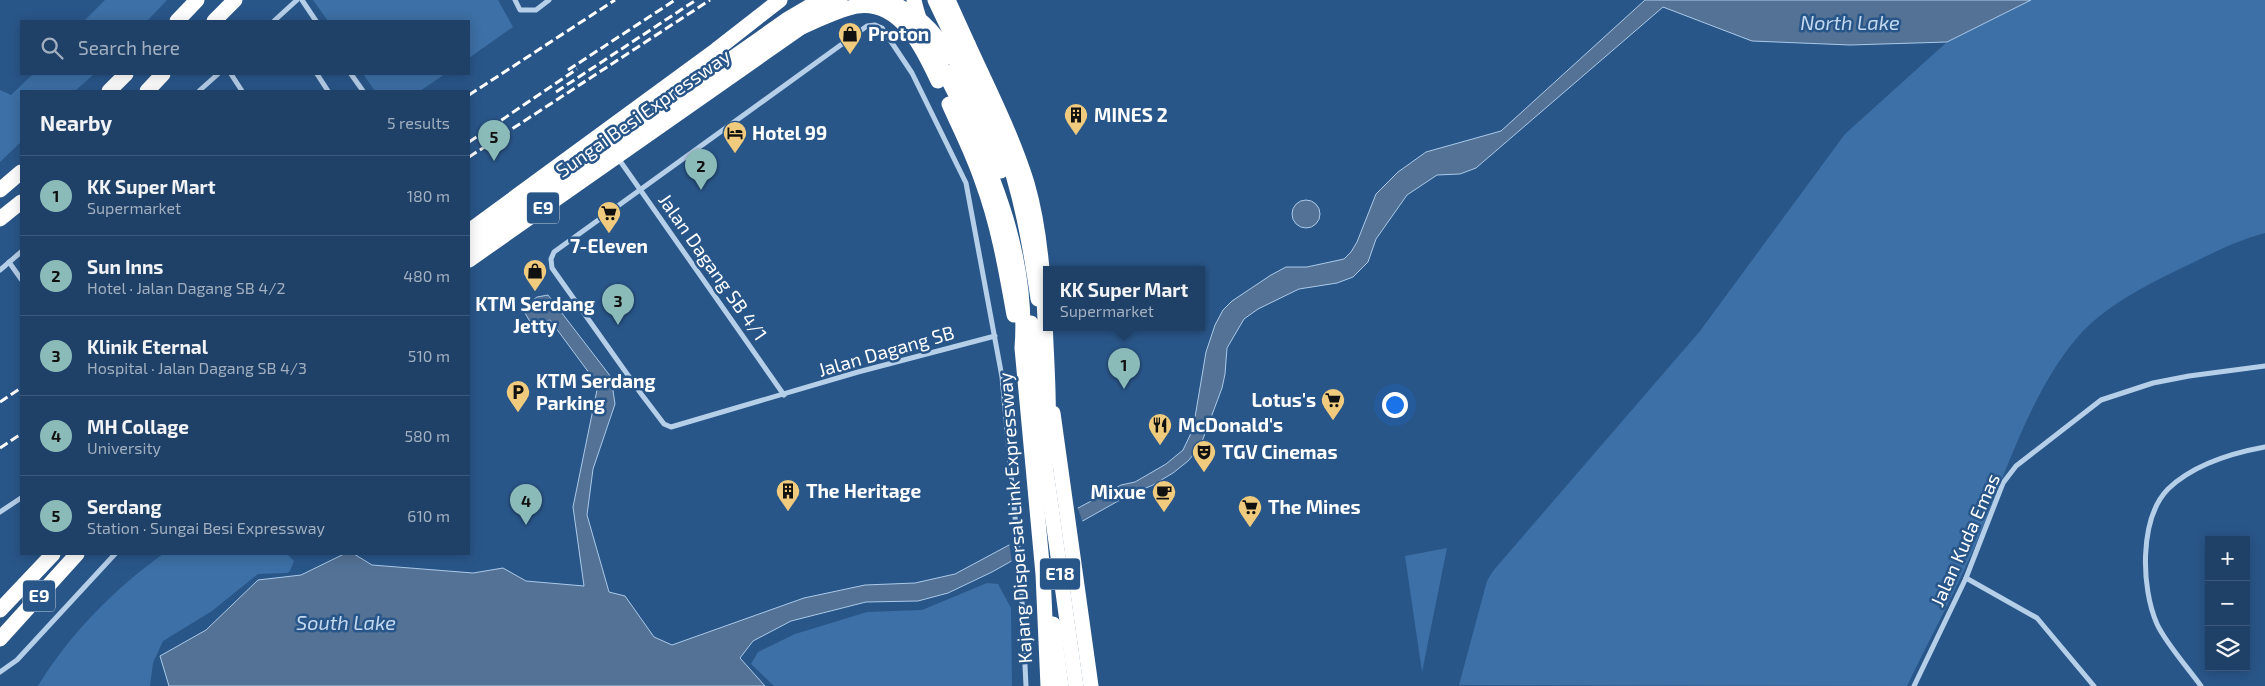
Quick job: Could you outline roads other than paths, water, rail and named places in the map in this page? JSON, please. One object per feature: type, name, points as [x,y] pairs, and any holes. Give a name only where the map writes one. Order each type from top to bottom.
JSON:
[{"type":"highway","points":[[178,20],[197,0]]},
{"type":"highway","points":[[215,20],[235,0]]},
{"type":"highway","name":"Sungai Besi Expressway","points":[[470,230],[716,50],[780,0]]},
{"type":"highway","points":[[716,50],[743,40],[799,0]]},
{"type":"highway","points":[[470,242],[800,11],[826,0]]},
{"type":"highway","name":"Sungai Besi Expressway","points":[[470,259],[616,155],[840,0]]},
{"type":"highway","points":[[884,0],[914,14],[941,42],[962,81],[1000,169],[1012,205],[1025,268],[1041,434],[1046,462]]},
{"type":"highway","points":[[914,0],[924,30],[988,165],[1005,215],[1015,255],[1023,316],[1022,348]]},
{"type":"highway","points":[[936,0],[1002,141],[1023,203],[1032,252],[1063,493],[1092,686]]},
{"type":"highway","points":[[948,0],[1012,141],[1034,214],[1043,280]]},
{"type":"highway","points":[[802,27],[857,5],[886,9],[904,20],[936,77],[983,183],[1002,251],[1022,348]]},
{"type":"highway","points":[[110,90],[125,75]]},
{"type":"highway","points":[[147,90],[162,75]]},
{"type":"highway","points":[[0,190],[20,173]]},
{"type":"highway","points":[[0,219],[20,203]]},
{"type":"highway","points":[[1046,331],[1049,434],[1046,462]]},
{"type":"highway","name":"Kajang Dispersal Link Expressway","points":[[1022,348],[1043,574],[1048,686]]},
{"type":"highway","name":"Kajang Dispersal Link Expressway","points":[[1046,462],[1076,686]]},
{"type":"highway","name":"E9","points":[[0,610],[51,555]]},
{"type":"highway","name":"E9","points":[[0,639],[76,555]]},
{"type":"highway","points":[[1043,574],[1049,592],[1061,686]]},
{"type":"street","points":[[275,20],[297,0]]},
{"type":"street","points":[[302,0],[315,20]]},
{"type":"street","points":[[515,0],[520,10],[536,10],[549,0]]},
{"type":"street","points":[[280,16],[282,20]]},
{"type":"street","points":[[640,190],[867,26],[882,28],[912,73],[966,183],[1002,377],[1021,581],[1026,686]]},
{"type":"street","points":[[200,90],[217,75]]},
{"type":"street","points":[[232,75],[241,90]]},
{"type":"street","points":[[318,75],[327,90]]},
{"type":"street","points":[[352,75],[362,90]]},
{"type":"street","name":"Jalan Dagang SB 4/1","points":[[616,155],[784,396]]},
{"type":"street","name":"Jalan Dagang SB","points":[[640,190],[554,252],[550,259],[552,268],[664,424],[671,427],[784,396],[858,372],[995,336]]},
{"type":"street","points":[[0,270],[20,253]]},
{"type":"street","points":[[9,262],[20,278]]},
{"type":"street","name":"Jalan Kuda Emas","points":[[1914,686],[1966,578],[2002,484],[2016,466],[2101,400],[2153,383],[2265,366]]},
{"type":"street","points":[[2201,686],[2157,625],[2146,593],[2144,552],[2155,508],[2168,490],[2193,471],[2243,451],[2265,447]]},
{"type":"street","points":[[0,512],[20,499]]},
{"type":"street","points":[[0,672],[17,660],[114,555]]},
{"type":"street","points":[[1966,578],[2037,618],[2094,686]]},
{"type":"water","name":"South Lake","points":[[1645,0],[2031,0],[1947,42],[1850,45],[1752,41],[1663,7],[1476,168],[1460,174],[1437,175],[1407,195],[1376,239],[1368,262],[1353,277],[1337,283],[1299,289],[1258,309],[1244,319],[1227,348],[1222,388],[1200,447],[1188,461],[1173,473],[1153,485],[1127,496],[992,572],[948,593],[918,601],[866,602],[791,621],[753,641],[740,658],[765,686],[169,686],[160,656],[206,630],[258,580],[301,575],[342,555],[356,555],[372,565],[473,573],[503,568],[526,581],[584,586],[573,507],[598,385],[550,320],[532,325],[522,308],[537,297],[548,295],[611,377],[615,404],[593,469],[587,515],[609,592],[625,596],[654,637],[672,645],[804,598],[865,585],[915,583],[955,574],[1121,485],[1135,482],[1166,464],[1183,450],[1193,429],[1206,352],[1215,325],[1223,310],[1232,301],[1286,267],[1307,267],[1344,259],[1357,242],[1376,194],[1398,172],[1426,152],[1501,131]]},
{"type":"water","points":[[1306,200],[1316,204],[1320,214],[1316,224],[1306,228],[1296,224],[1292,214],[1296,204]]},
{"type":"railway","points":[[470,94],[615,0]]},
{"type":"railway","points":[[568,70],[675,0]]},
{"type":"railway","points":[[556,92],[696,0]]},
{"type":"railway","points":[[470,156],[710,0]]},
{"type":"railway","points":[[470,141],[577,69]]},
{"type":"railway","points":[[0,402],[20,389]]},
{"type":"railway","points":[[0,448],[20,435]]},
{"type":"place","name":"Proton","points":[[850,55]]},
{"type":"place","name":"MINES 2","points":[[1076,136]]},
{"type":"place","name":"Hotel 99","points":[[735,154]]},
{"type":"place","name":"Serdang","points":[[494,161]]},
{"type":"place","name":"Sun Inns","points":[[701,190]]},
{"type":"place","name":"7-Eleven","points":[[609,234]]},
{"type":"place","name":"KTM Serdang Jetty","points":[[535,292]]},
{"type":"place","name":"Klinik Eternal","points":[[618,325]]},
{"type":"place","name":"KK Super Mart","points":[[1124,389]]},
{"type":"place","name":"KTM Serdang Parking","points":[[518,413]]},
{"type":"place","name":"Lotus's","points":[[1333,421]]},
{"type":"place","name":"McDonald's","points":[[1160,446]]},
{"type":"place","name":"TGV Cinemas","points":[[1204,473]]},
{"type":"place","name":"The Heritage","points":[[788,512]]},
{"type":"place","name":"Mixue","points":[[1164,513]]},
{"type":"place","name":"MH Collage","points":[[526,525]]},
{"type":"place","name":"The Mines","points":[[1250,528]]},
{"type":"water label","name":"North Lake","points":[[1850,23]]}]
